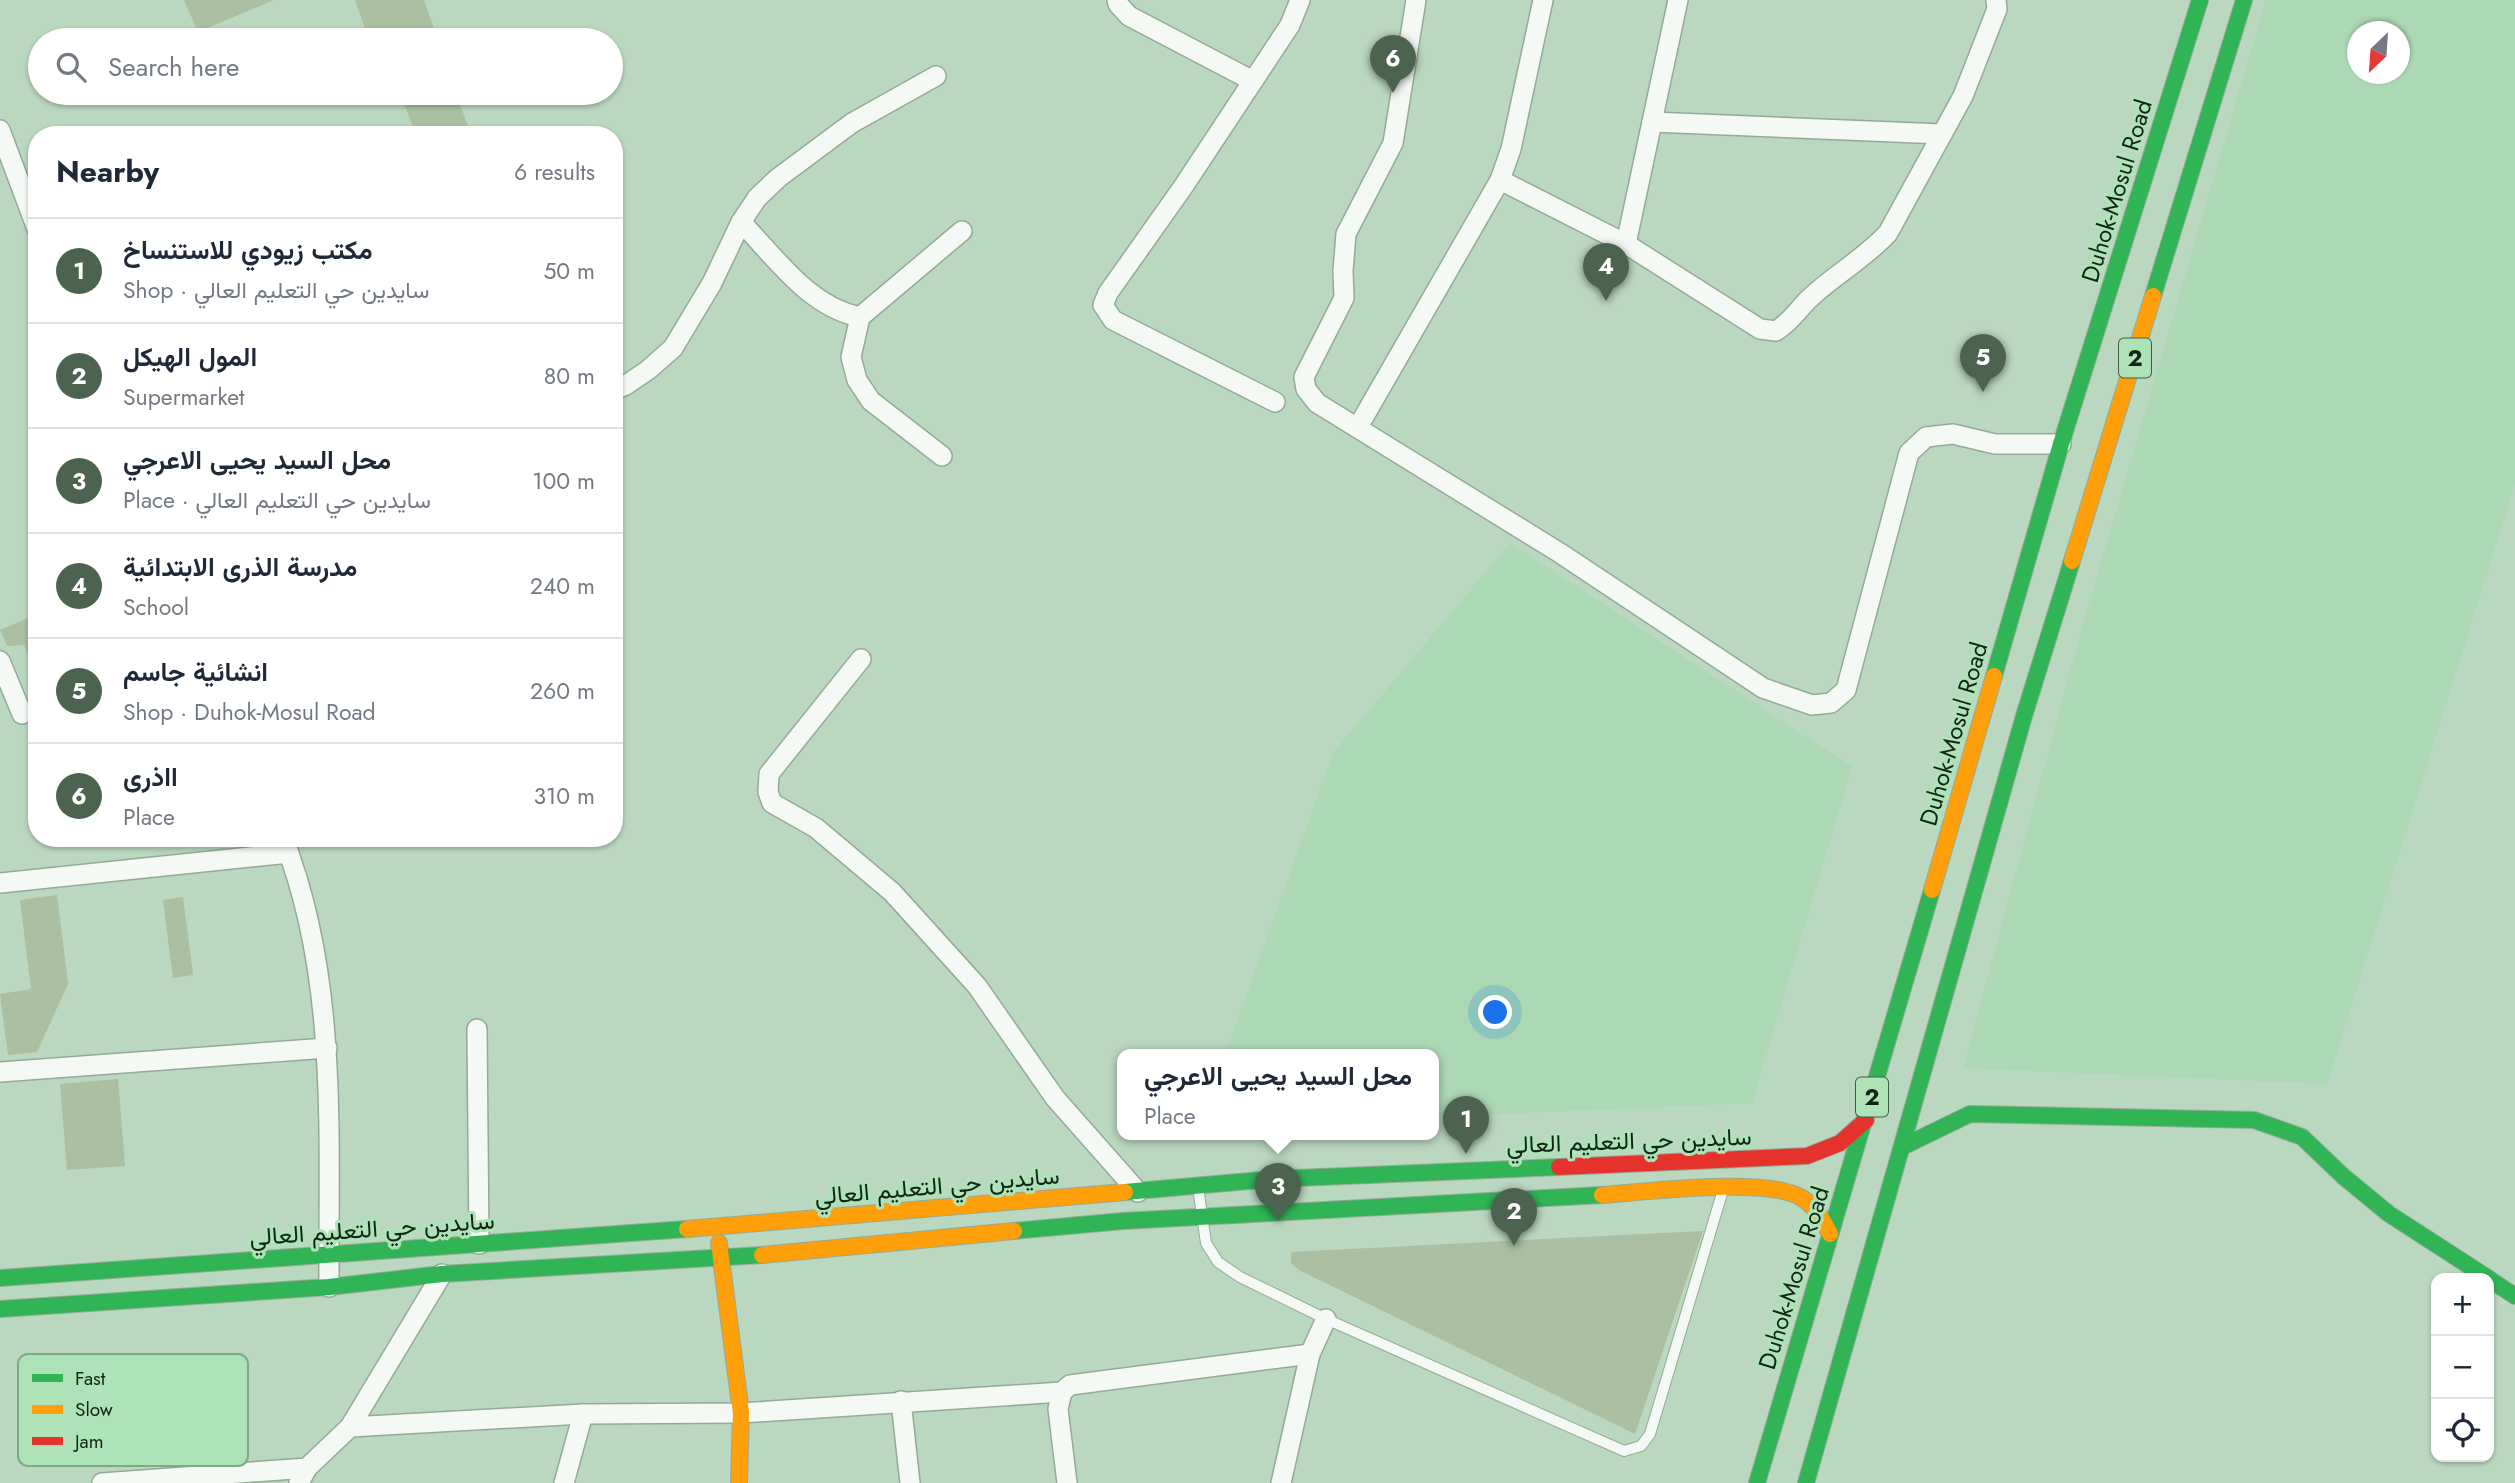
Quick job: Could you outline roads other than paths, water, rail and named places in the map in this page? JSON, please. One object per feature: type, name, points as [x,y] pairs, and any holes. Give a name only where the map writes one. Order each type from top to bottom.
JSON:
[{"type":"main road","name":"Duhok-Mosul Road","points":[[1757,1483],[2062,444],[2200,0]]},
{"type":"main road","name":"2","points":[[1806,1483],[2024,716],[2244,0]]},
{"type":"main road","points":[[1902,1147],[1970,1114],[2254,1120],[2302,1137],[2344,1177],[2389,1214],[2479,1273]]},
{"type":"main road","name":"سايدين حي التعليم العالي","points":[[0,1278],[717,1227],[1273,1179],[1807,1156],[1830,1149],[1851,1137],[1866,1119]]},
{"type":"main road","name":"سايدين حي التعليم العالي","points":[[0,1309],[329,1287],[442,1274],[721,1259],[1123,1222],[1723,1188],[1770,1188],[1801,1197],[1824,1219],[1830,1234]]},
{"type":"main road","points":[[717,1227],[741,1413],[739,1483]]},
{"type":"main road","points":[[2494,1283],[2515,1296]]},
{"type":"street","points":[[1117,0],[1129,16],[1253,80]]},
{"type":"street","points":[[1275,402],[1113,320],[1103,305],[1108,293],[1183,187],[1290,25],[1300,0]]},
{"type":"street","points":[[1416,0],[1393,143],[1346,234],[1344,298],[1304,377],[1306,389],[1317,402],[1560,554],[1763,688],[1812,705],[1830,703],[1846,690],[1909,453],[1926,437],[1953,434],[1995,444],[2062,444]]},
{"type":"street","points":[[1358,427],[1500,180],[1510,149],[1543,0]]},
{"type":"street","points":[[1626,244],[1678,0]]},
{"type":"street","points":[[1500,180],[1626,244],[1760,329],[1776,331],[1790,322],[1810,298],[1873,249],[1888,233],[1964,96],[1997,9],[1996,0]]},
{"type":"street","points":[[623,386],[648,370],[673,348],[712,283],[741,222],[757,198],[778,178],[841,131],[936,76]]},
{"type":"street","points":[[1652,122],[1942,134]]},
{"type":"street","points":[[0,130],[28,205]]},
{"type":"street","points":[[741,222],[808,292],[827,306],[860,317]]},
{"type":"street","points":[[942,456],[871,401],[857,380],[851,357],[860,317],[962,230]]},
{"type":"street","points":[[861,659],[769,774],[768,792],[772,803],[816,828],[892,892],[977,986],[1055,1098],[1138,1192]]},
{"type":"street","points":[[0,661],[22,713]]},
{"type":"street","points":[[0,883],[278,847]]},
{"type":"street","points":[[286,847],[316,954],[327,1048],[329,1287]]},
{"type":"street","points":[[477,1029],[479,1244]]},
{"type":"street","points":[[0,1072],[327,1048]]},
{"type":"street","points":[[102,1483],[303,1475],[350,1427],[442,1274]]},
{"type":"street","points":[[1282,1483],[1310,1354],[1326,1320]]},
{"type":"street","points":[[1067,1483],[1058,1409],[1062,1392],[1070,1385],[1310,1354]]},
{"type":"street","points":[[350,1427],[583,1414],[741,1413],[1062,1392]]},
{"type":"street","points":[[901,1401],[910,1483]]},
{"type":"street","points":[[564,1483],[583,1414]]},
{"type":"lane","points":[[1198,1186],[1206,1243],[1218,1262],[1240,1277],[1326,1320],[1624,1451],[1641,1446],[1650,1434],[1723,1188]]},
{"type":"place","name":"ااذرى","points":[[1393,93]]},
{"type":"place","name":"مدرسة الذرى الابتدائية","points":[[1606,301]]},
{"type":"place","name":"انشائية جاسم","points":[[1983,392]]},
{"type":"place","name":"مكتب زيودي للاستنساخ","points":[[1466,1154]]},
{"type":"place","name":"محل السيد يحيى الاعرجي","points":[[1278,1221]]},
{"type":"place","name":"المول الهيكل","points":[[1514,1246]]}]
